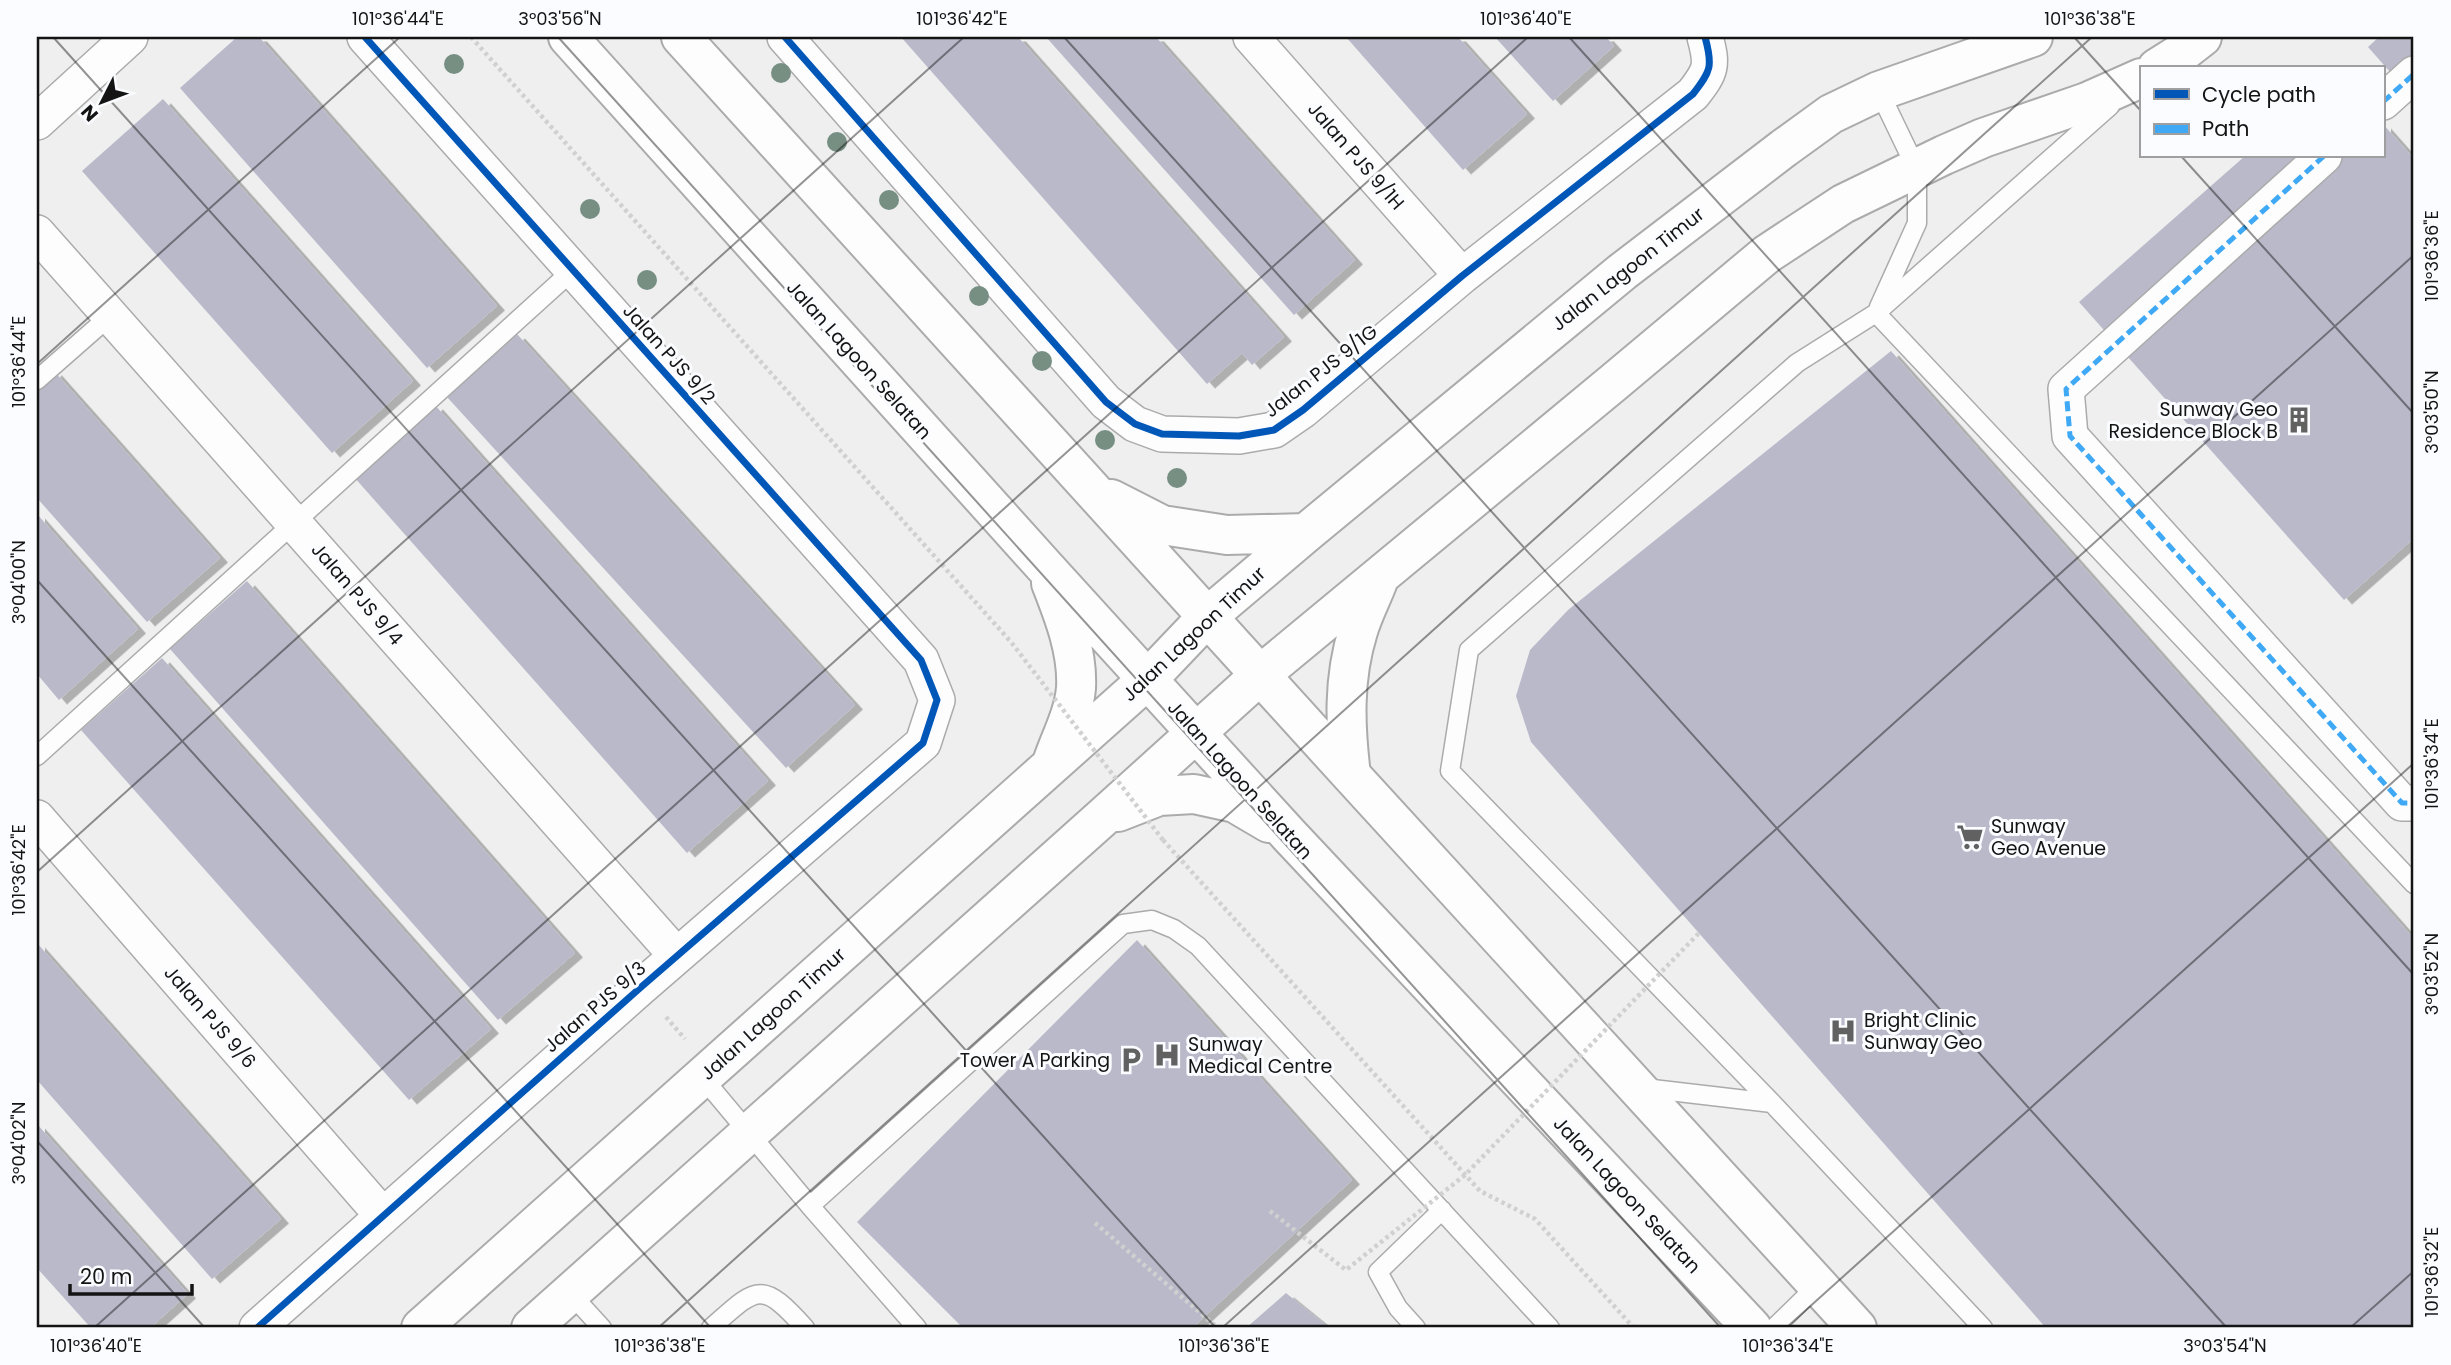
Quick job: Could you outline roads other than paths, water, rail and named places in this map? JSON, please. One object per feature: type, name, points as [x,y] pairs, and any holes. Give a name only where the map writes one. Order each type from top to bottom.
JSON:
[{"type":"main road","name":"Jalan Lagoon Selatan","points":[[568,37],[1289,835],[1752,1328]]},
{"type":"main road","points":[[681,37],[1857,1328]]},
{"type":"main road","name":"Jalan Lagoon Timur","points":[[421,1328],[1148,679],[1208,617],[1622,272],[1831,114],[1879,91],[2033,37]]},
{"type":"main road","points":[[2159,66],[2202,37]]},
{"type":"main road","points":[[531,1328],[1260,674],[1767,254],[1843,204],[1983,138],[2087,102],[2140,78]]},
{"type":"main road","points":[[1090,489],[1163,525],[1227,535],[1306,533]]},
{"type":"main road","points":[[1045,567],[1065,619],[1075,661],[1076,688],[1071,713],[1051,766]]},
{"type":"main road","points":[[1351,775],[1346,731],[1347,682],[1358,630],[1381,576]]},
{"type":"main road","points":[[1103,817],[1159,796],[1194,794],[1236,803],[1289,835]]},
{"type":"street","points":[[37,122],[130,37]]},
{"type":"street","name":"Jalan PJS 9/2","points":[[365,37],[921,660],[937,701]]},
{"type":"street","name":"Jalan PJS 9/1G","points":[[785,37],[1106,402],[1135,424],[1162,434],[1239,436],[1274,430],[1303,410],[1462,276],[1693,94],[1708,75],[1710,56],[1706,37]]},
{"type":"street","name":"Jalan PJS 9/1H","points":[[1251,37],[1462,276]]},
{"type":"street","points":[[2384,101],[2414,74]]},
{"type":"street","points":[[2322,158],[2066,389],[2070,436],[2402,803],[2414,803]]},
{"type":"street","name":"Jalan PJS 9/4","points":[[37,233],[677,956]]},
{"type":"street","name":"Jalan PJS 9/3","points":[[257,1328],[640,988],[923,743],[937,701]]},
{"type":"street","name":"Jalan PJS 9/6","points":[[37,818],[383,1216]]},
{"type":"lane","points":[[1983,1328],[1772,1103],[1450,771],[1469,650],[1797,363],[1876,313],[2140,80]]},
{"type":"lane","points":[[1876,313],[1917,223],[1917,170],[1879,91]]},
{"type":"lane","points":[[37,756],[573,270]]},
{"type":"lane","points":[[1876,313],[2414,884]]},
{"type":"lane","points":[[37,380],[111,315]]},
{"type":"lane","points":[[810,1206],[1123,924],[1152,920],[1174,929],[1198,946],[1550,1328]]},
{"type":"lane","points":[[706,1073],[748,1134],[917,1328]]},
{"type":"lane","points":[[1637,1087],[1772,1103]]},
{"type":"lane","points":[[1416,1328],[1398,1308],[1378,1272],[1442,1210]]},
{"type":"lane","points":[[1774,1328],[1818,1285]]},
{"type":"lane","points":[[570,1293],[602,1328]]},
{"type":"lane","points":[[711,1328],[755,1294],[770,1294],[785,1306],[804,1328]]},
{"type":"place","name":"Sunway Geo Residence Block B","points":[[2299,420]]},
{"type":"place","name":"Sunway Geo Avenue","points":[[1970,837]]},
{"type":"place","name":"Bright Clinic Sunway Geo","points":[[1843,1031]]},
{"type":"place","name":"Sunway Medical Centre","points":[[1167,1055]]},
{"type":"place","name":"Tower A Parking","points":[[1131,1060]]}]
